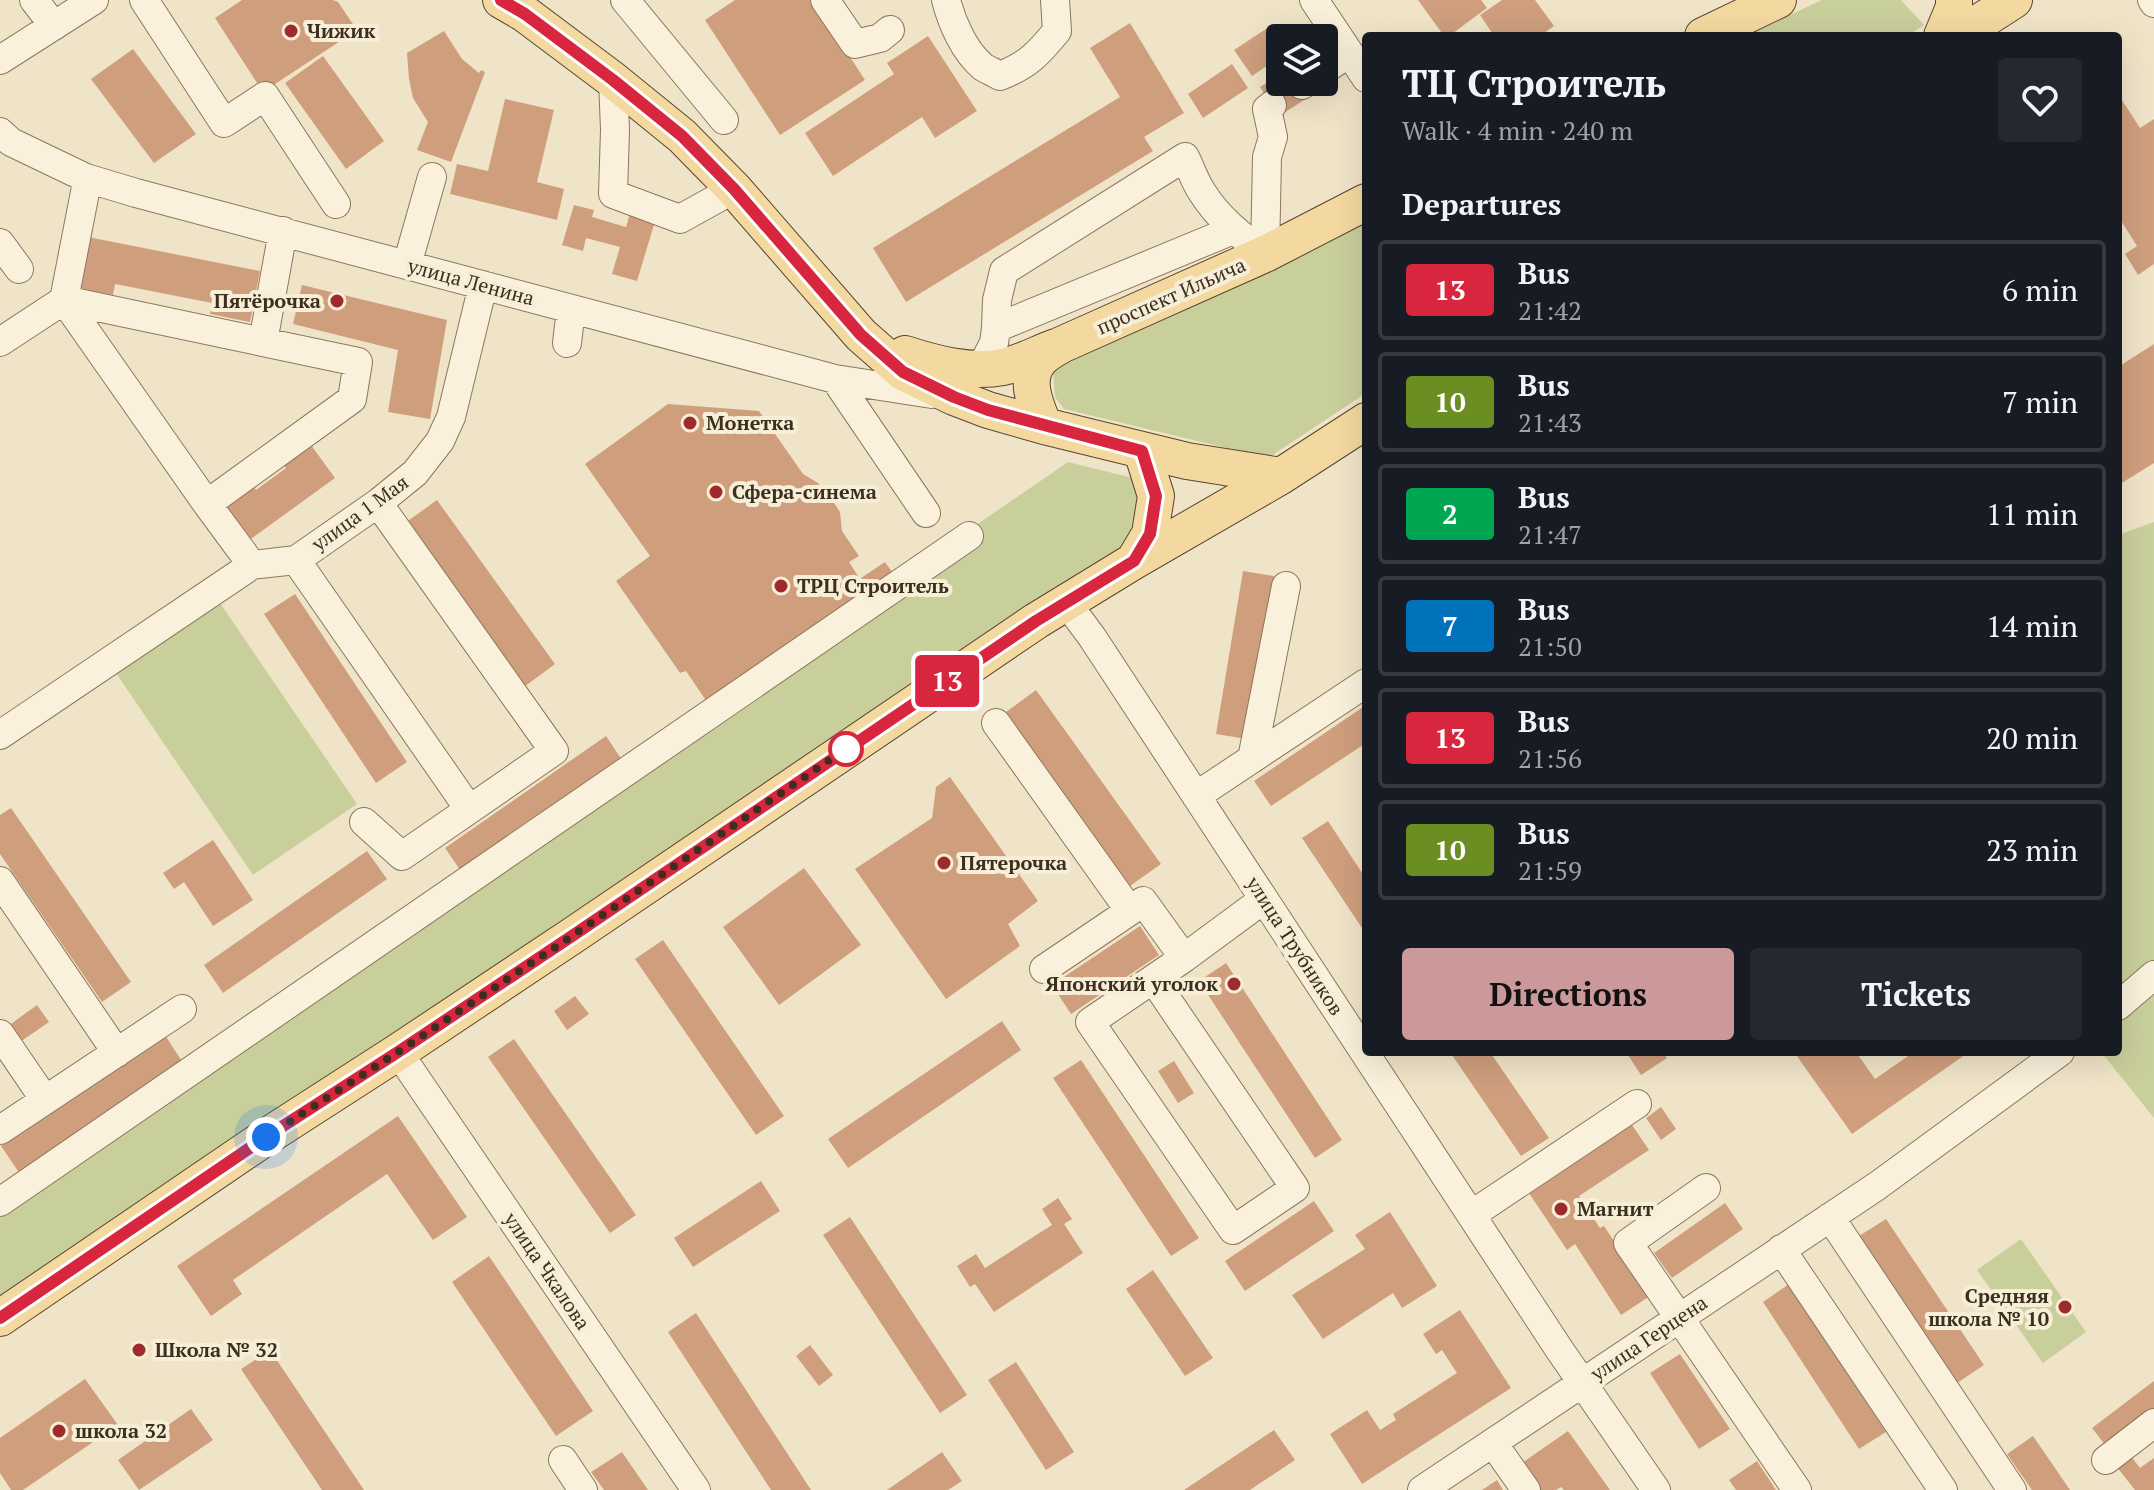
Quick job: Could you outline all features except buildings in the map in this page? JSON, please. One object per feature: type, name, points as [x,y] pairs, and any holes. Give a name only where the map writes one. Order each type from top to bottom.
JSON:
[{"type":"main road","points":[[1711,32],[1778,0]]},
{"type":"main road","points":[[1944,32],[1954,0]]},
{"type":"main road","points":[[1964,32],[2014,0]]},
{"type":"main road","name":"улица Ленина","points":[[523,5],[682,136],[734,189],[866,341],[903,372],[954,397],[1044,426],[1187,461],[1281,476]]},
{"type":"main road","name":"проспект Ильича","points":[[1044,426],[1031,387],[1039,360],[1061,345],[1265,254],[1362,204]]},
{"type":"main road","points":[[866,341],[949,367],[981,368],[1004,367],[1061,345]]},
{"type":"main road","points":[[0,1318],[1066,602],[1281,476],[1362,424]]},
{"type":"main road","points":[[1134,561],[1150,534],[1156,496],[1142,451]]},
{"type":"street","points":[[34,0],[54,26]]},
{"type":"street","points":[[0,60],[94,0]]},
{"type":"street","points":[[144,0],[224,123],[265,96],[336,204]]},
{"type":"street","points":[[626,0],[724,120]]},
{"type":"street","points":[[825,0],[855,44],[880,38],[890,30]]},
{"type":"street","points":[[946,0],[965,45],[983,67],[1000,76],[1021,68],[1057,31],[1055,0]]},
{"type":"street","points":[[1325,4],[1362,72]]},
{"type":"street","points":[[1338,61],[1349,53]]},
{"type":"street","points":[[613,80],[613,194],[680,219],[734,189]]},
{"type":"street","points":[[1265,254],[1267,157],[1273,137],[1267,109],[1272,105]]},
{"type":"street","name":"улица Ленина","points":[[0,132],[11,142],[86,178],[835,379],[954,397]]},
{"type":"street","points":[[981,368],[994,343],[997,300],[1004,271],[1185,157],[1201,192],[1233,230],[1265,254]]},
{"type":"street","points":[[407,265],[432,177]]},
{"type":"street","points":[[86,178],[64,300],[252,565]]},
{"type":"street","points":[[996,328],[1233,230]]},
{"type":"street","points":[[263,342],[283,231]]},
{"type":"street","points":[[0,243],[19,269]]},
{"type":"street","name":"улица 1 Мая","points":[[296,560],[415,473],[440,441],[451,417],[483,285]]},
{"type":"street","points":[[0,342],[64,300],[358,362],[352,399],[207,504]]},
{"type":"street","points":[[567,343],[571,309]]},
{"type":"street","points":[[835,379],[926,513]]},
{"type":"street","points":[[364,822],[402,856],[554,751],[378,503]]},
{"type":"street","points":[[0,1202],[969,536]]},
{"type":"street","points":[[0,735],[252,565],[296,560],[469,809]]},
{"type":"street","points":[[1252,759],[1286,586]]},
{"type":"street","name":"улица Трубников","points":[[1066,602],[1264,899],[1358,1027]]},
{"type":"street","points":[[1196,796],[1362,686]]},
{"type":"street","points":[[996,723],[1130,911]]},
{"type":"street","points":[[0,881],[117,1053]]},
{"type":"street","points":[[1153,979],[1295,1188],[1233,1230],[1090,1022],[1264,899]]},
{"type":"street","points":[[1044,969],[1143,901],[1184,958]]},
{"type":"street","points":[[2122,1003],[2154,975]]},
{"type":"street","points":[[0,1130],[182,1009]]},
{"type":"street","points":[[0,1034],[45,1100]]},
{"type":"street","name":"улица Чкалова","points":[[398,1052],[696,1490]]},
{"type":"street","name":"улица Трубников","points":[[1375,1056],[1471,1215],[1656,1490]]},
{"type":"street","name":"улица Герцена","points":[[1422,1490],[1877,1186],[2055,1056]]},
{"type":"street","points":[[1471,1215],[1637,1104]]},
{"type":"street","points":[[1706,1188],[1628,1243],[1797,1490]]},
{"type":"street","points":[[1830,1217],[2012,1490]]},
{"type":"street","points":[[1781,1249],[1943,1490]]},
{"type":"street","points":[[2106,1460],[2154,1423]]},
{"type":"street","points":[[1493,1443],[1526,1490]]},
{"type":"street","points":[[563,1460],[583,1490]]},
{"type":"green space","points":[[1822,0],[1901,0],[1924,25],[1913,32],[1754,32]]},
{"type":"green space","points":[[1362,217],[1362,396],[1268,458],[1064,409],[1055,397],[1053,369]]},
{"type":"green space","points":[[1068,462],[1133,478],[1146,499],[1125,552],[0,1308],[0,1195]]},
{"type":"green space","points":[[2154,522],[2154,1118],[2104,1056],[2122,1056],[2122,534]]},
{"type":"green space","points":[[220,603],[357,804],[253,875],[116,673]]},
{"type":"green space","points":[[2021,1239],[2086,1332],[2043,1363],[1977,1270]]},
{"type":"bus line","name":"13","points":[[0,1318],[1036,621],[1134,561],[1150,534],[1156,496],[1142,451],[988,410],[903,372],[861,335],[734,189],[682,136],[613,80],[525,14],[501,0]]},
{"type":"place","name":"Чижик","points":[[291,31]]},
{"type":"place","name":"Пятёрочка","points":[[337,301]]},
{"type":"place","name":"Монетка","points":[[690,423]]},
{"type":"place","name":"Сфера-синема","points":[[716,492]]},
{"type":"place","name":"ТРЦ Строитель","points":[[781,586]]},
{"type":"place","name":"Пятерочка","points":[[944,863]]},
{"type":"place","name":"Японский уголок","points":[[1234,984]]},
{"type":"place","name":"Магнит","points":[[1561,1209]]},
{"type":"place","name":"Средняя школа № 10","points":[[2065,1307]]},
{"type":"place","name":"Школа № 32","points":[[139,1350]]},
{"type":"place","name":"школа 32","points":[[59,1431]]},
{"type":"route","points":[[266,1137],[575,934],[853,744],[846,749]]}]
